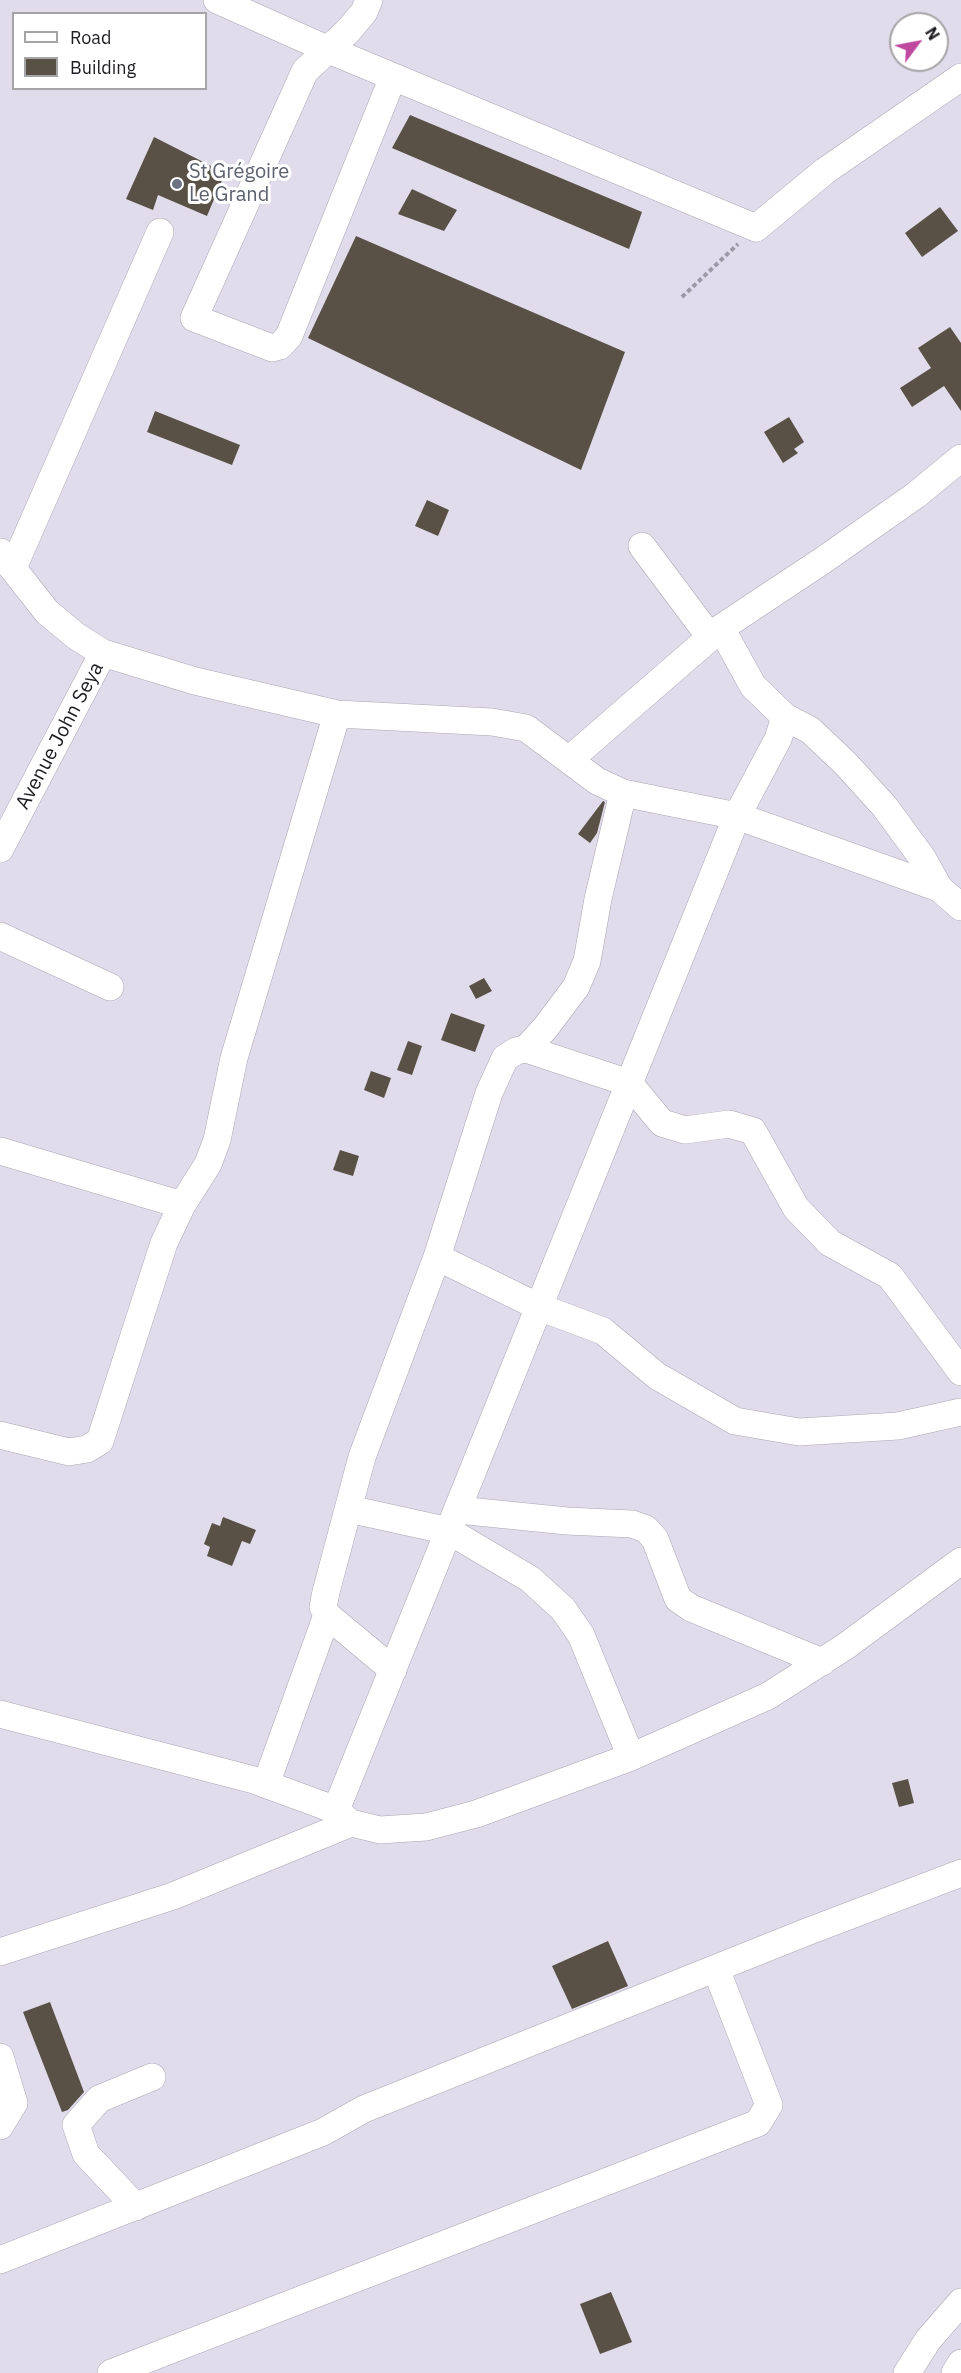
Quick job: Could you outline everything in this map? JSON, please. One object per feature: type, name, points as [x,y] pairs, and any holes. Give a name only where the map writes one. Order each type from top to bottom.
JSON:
[{"type":"street","points":[[217,0],[329,50],[756,228],[825,171],[961,77]]},
{"type":"street","points":[[369,0],[364,12],[329,50],[304,71],[194,318],[272,348],[280,346],[289,336],[393,77]]},
{"type":"street","points":[[160,231],[7,560],[47,612],[76,636],[104,653],[195,681],[337,714],[504,724],[526,728],[597,781],[623,793],[737,816],[939,888]]},
{"type":"street","points":[[570,759],[715,632],[916,495],[961,458]]},
{"type":"street","points":[[642,546],[715,632],[762,697],[785,717],[810,730],[845,763],[885,807],[923,859],[939,888],[961,907]]},
{"type":"street","name":"Avenue John Seya","points":[[0,849],[104,653]]},
{"type":"street","points":[[0,1435],[69,1452],[87,1449],[100,1441],[164,1243],[182,1205],[208,1164],[218,1140],[234,1059],[337,714]]},
{"type":"street","points":[[0,1952],[173,1896],[343,1816],[393,1670],[629,1083],[737,816],[778,739],[785,717]]},
{"type":"street","points":[[526,1049],[576,987],[587,961],[598,899],[623,793]]},
{"type":"street","points":[[0,936],[111,987]]},
{"type":"street","points":[[393,1670],[327,1615],[323,1607],[362,1457],[437,1257],[489,1093],[505,1058],[516,1050],[526,1049],[629,1083],[662,1123],[685,1130],[729,1124],[753,1131],[796,1208],[830,1243],[890,1276],[961,1372]]},
{"type":"street","points":[[0,1151],[182,1205]]},
{"type":"street","points":[[437,1257],[539,1307],[603,1331],[657,1376],[735,1420],[799,1432],[898,1426],[961,1412]]},
{"type":"street","points":[[349,1509],[454,1520],[632,1524],[646,1529],[655,1539],[678,1599],[691,1608],[822,1662]]},
{"type":"street","points":[[454,1520],[530,1579],[562,1609],[581,1635],[631,1757]]},
{"type":"street","points":[[0,1713],[266,1784],[380,1830],[426,1827],[476,1814],[631,1757],[768,1696],[822,1662],[961,1562]]},
{"type":"street","points":[[266,1784],[327,1615]]},
{"type":"street","points":[[0,2260],[323,2132],[364,2109],[961,1873]]},
{"type":"street","points":[[111,2373],[758,2123],[769,2106],[716,1969]]},
{"type":"street","points":[[0,2057],[15,2103],[0,2126]]},
{"type":"street","points":[[136,2207],[86,2154],[76,2125],[99,2099],[152,2077]]},
{"type":"street","points":[[907,2373],[928,2340],[961,2302]]},
{"type":"street","points":[[955,2373],[961,2363]]},
{"type":"path","points":[[682,297],[756,228]]},
{"type":"building","points":[[410,115],[642,212],[629,249],[392,148]]},
{"type":"building","name":"St Grégoire Le Grand","points":[[154,137],[225,173],[207,216],[158,195],[153,210],[126,199]]},
{"type":"building","points":[[412,189],[457,210],[444,231],[398,214]]},
{"type":"building","points":[[940,207],[958,231],[922,257],[905,233]]},
{"type":"building","points":[[356,236],[625,352],[581,470],[308,338]]},
{"type":"building","points":[[950,327],[961,343],[961,411],[944,386],[912,407],[900,388],[931,368],[918,348]]},
{"type":"building","points":[[155,411],[240,445],[232,465],[147,432]]},
{"type":"building","points":[[789,417],[804,442],[794,449],[798,453],[783,463],[764,432]]},
{"type":"building","points":[[427,500],[449,510],[438,536],[415,526]]},
{"type":"building","points":[[603,801],[605,802],[597,833],[590,843],[578,834]]},
{"type":"building","points":[[484,978],[492,991],[476,999],[469,986]]},
{"type":"building","points":[[451,1013],[485,1025],[475,1052],[441,1040]]},
{"type":"building","points":[[408,1041],[422,1046],[412,1075],[397,1070]]},
{"type":"building","points":[[371,1071],[391,1078],[384,1098],[364,1090]]},
{"type":"building","points":[[340,1150],[359,1156],[353,1176],[333,1170]]},
{"type":"building","points":[[223,1517],[256,1530],[250,1544],[242,1541],[232,1566],[207,1556],[210,1547],[204,1544],[212,1523],[220,1526]]},
{"type":"building","points":[[908,1779],[914,1803],[899,1807],[892,1783]]},
{"type":"building","points":[[608,1941],[628,1986],[572,2009],[552,1966]]},
{"type":"building","points":[[50,2002],[84,2092],[68,2110],[62,2112],[23,2012]]},
{"type":"building","points":[[611,2292],[632,2342],[600,2354],[580,2304]]},
{"type":"place","name":"St Grégoire Le Grand","points":[[177,184]]}]
